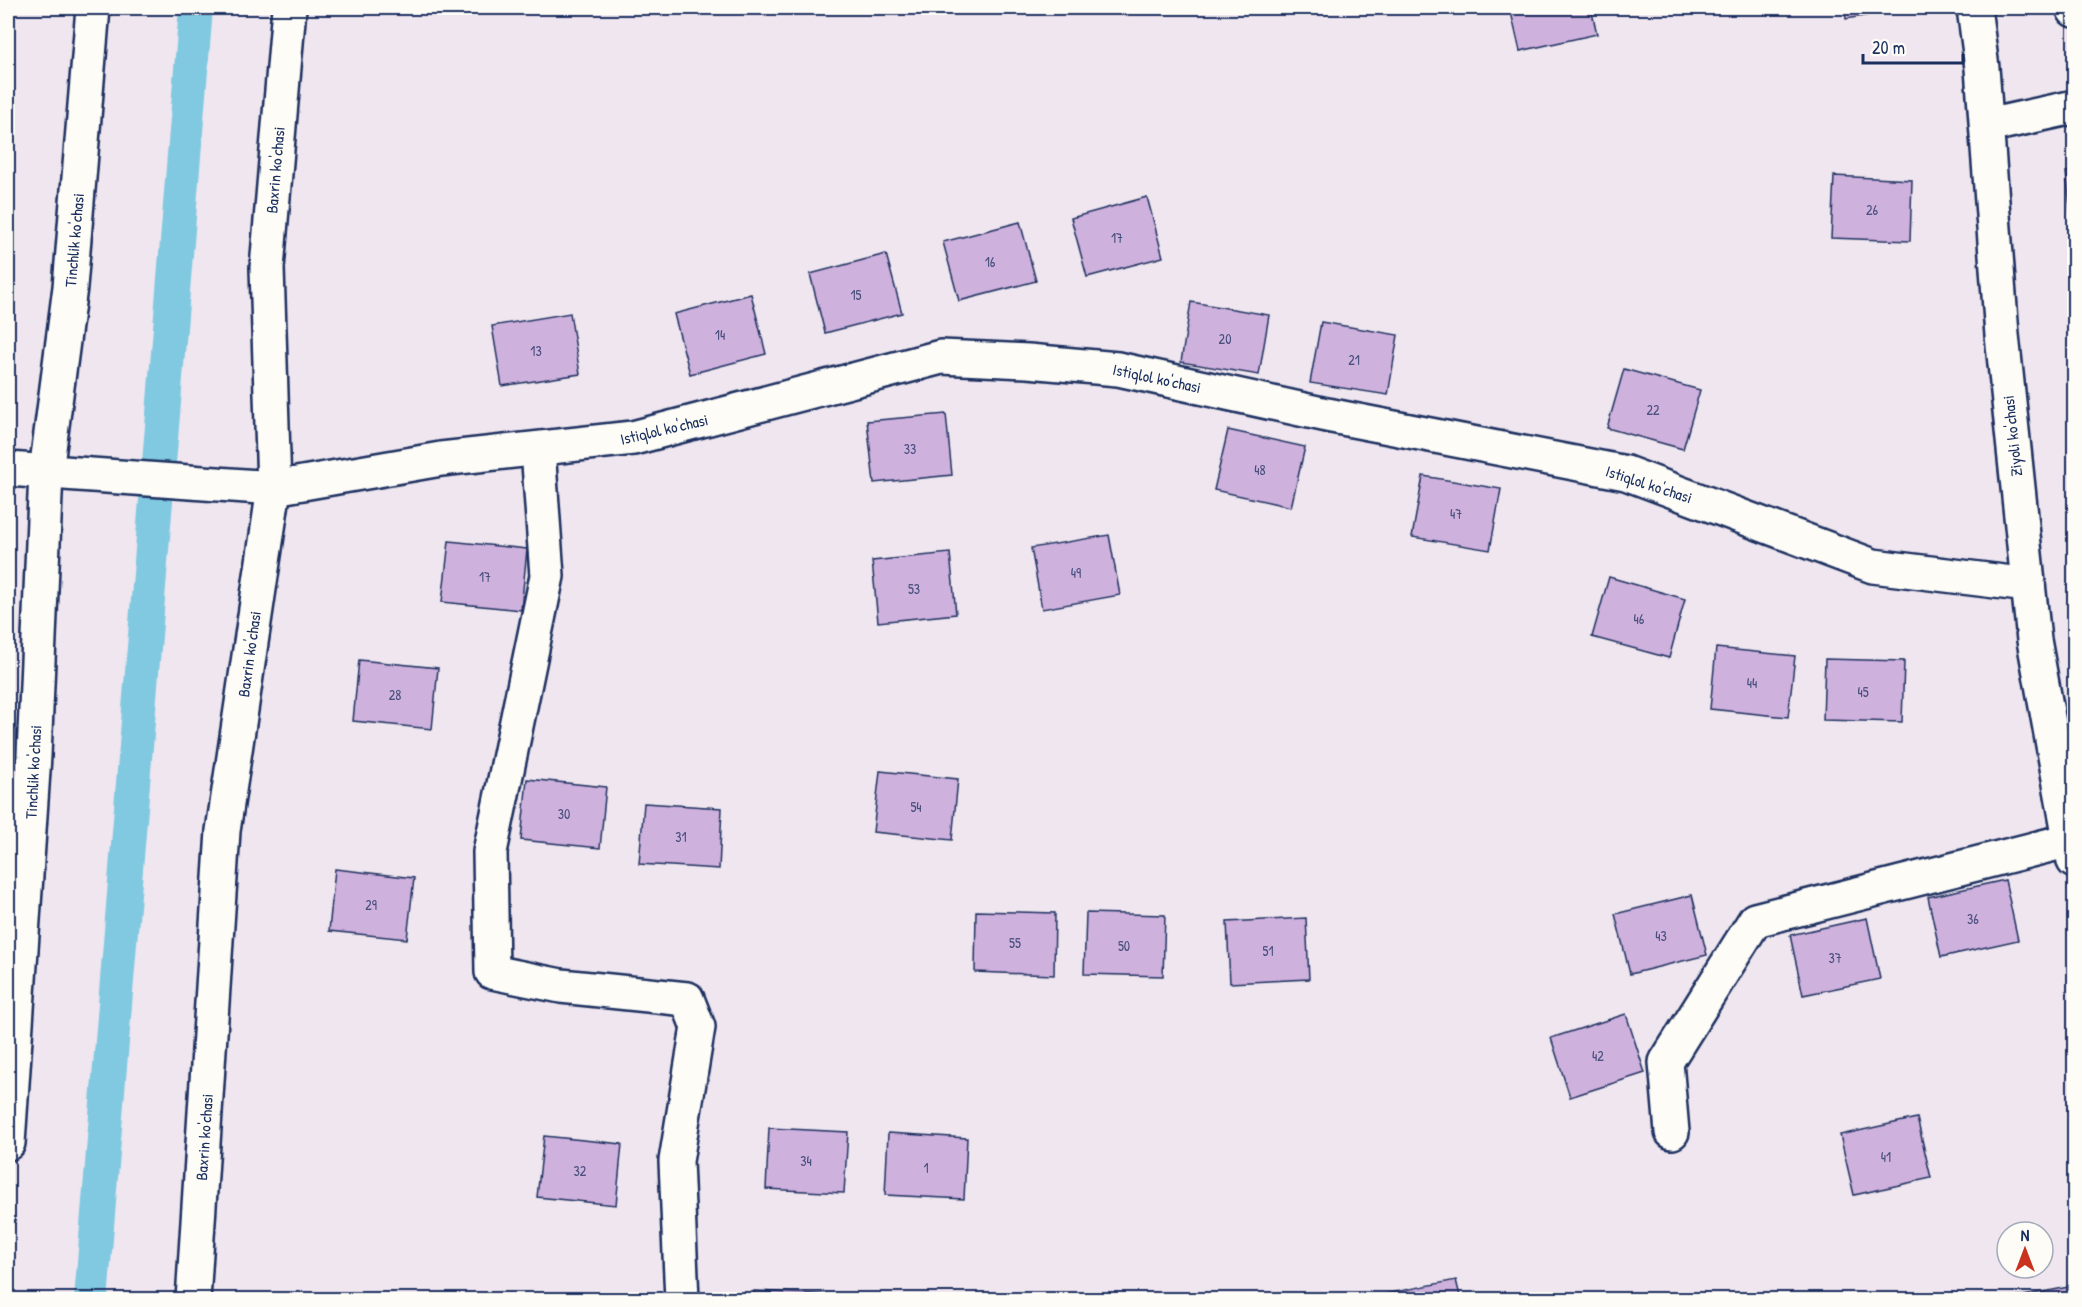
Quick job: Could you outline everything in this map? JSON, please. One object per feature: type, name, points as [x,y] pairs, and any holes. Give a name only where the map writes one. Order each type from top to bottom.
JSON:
[{"type":"street","name":"Tinchlik ko'chasi","points":[[8,1143],[34,756],[46,472],[70,287],[93,8]]},
{"type":"street","name":"Baxrin ko'chasi","points":[[194,1299],[223,831],[274,488],[267,268],[288,8]]},
{"type":"street","name":"Ziyoli ko'chasi","points":[[1974,8],[1987,126],[2002,335],[2034,640],[2067,781],[2072,851]]},
{"type":"street","points":[[1987,126],[2074,106]]},
{"type":"street","name":"Istiqlol ko'chasi","points":[[46,472],[274,488],[441,459],[633,438],[941,357],[1118,369],[1327,415],[1626,473],[1872,566],[2028,585]]},
{"type":"street","points":[[538,449],[548,576],[490,852],[492,972],[561,986],[687,999],[698,1027],[676,1161],[682,1299]]},
{"type":"street","points":[[8,469],[46,472]]},
{"type":"street","points":[[1672,1132],[1666,1062],[1755,920],[2072,851]]},
{"type":"building","points":[[1510,8],[1591,8],[1597,34],[1520,51]]},
{"type":"building","points":[[1844,8],[1906,8],[1906,9],[1846,19]]},
{"type":"building","points":[[2074,171],[2074,233],[2073,233],[2066,172]]},
{"type":"building","points":[[1834,176],[1912,180],[1910,241],[1831,238]]},
{"type":"building","points":[[1147,197],[1163,257],[1087,277],[1071,218]]},
{"type":"building","points":[[1020,222],[1036,281],[959,301],[943,242]]},
{"type":"building","points":[[886,254],[902,313],[825,333],[810,274]]},
{"type":"building","points":[[751,294],[766,354],[690,374],[674,314]]},
{"type":"building","points":[[1191,302],[1269,315],[1259,375],[1181,362]]},
{"type":"building","points":[[570,313],[580,374],[502,386],[492,326]]},
{"type":"building","points":[[1321,322],[1398,335],[1388,395],[1310,383]]},
{"type":"building","points":[[1624,369],[1700,390],[1683,449],[1607,428]]},
{"type":"building","points":[[946,414],[952,475],[874,483],[867,421]]},
{"type":"building","points":[[1228,430],[1305,447],[1291,507],[1214,490]]},
{"type":"building","points":[[1423,476],[1501,489],[1490,550],[1412,537]]},
{"type":"building","points":[[1109,535],[1120,595],[1042,609],[1031,548]]},
{"type":"building","points":[[449,541],[527,549],[521,610],[442,602]]},
{"type":"building","points":[[950,553],[956,614],[878,622],[872,561]]},
{"type":"building","points":[[1609,577],[1685,599],[1669,658],[1592,637]]},
{"type":"building","points":[[1716,648],[1795,656],[1788,717],[1710,709]]},
{"type":"building","points":[[1825,659],[1904,661],[1902,722],[1823,720]]},
{"type":"building","points":[[359,660],[438,668],[432,729],[353,721]]},
{"type":"building","points":[[880,771],[958,779],[952,840],[873,832]]},
{"type":"building","points":[[527,779],[606,787],[600,848],[521,840]]},
{"type":"building","points":[[644,803],[722,808],[719,869],[639,864]]},
{"type":"building","points":[[335,869],[414,878],[407,939],[329,931]]},
{"type":"building","points":[[2005,880],[2018,940],[1941,957],[1928,897]]},
{"type":"building","points":[[1692,895],[1707,955],[1630,974],[1615,914]]},
{"type":"building","points":[[976,911],[1055,913],[1054,975],[975,972]]},
{"type":"building","points":[[1086,913],[1165,915],[1163,976],[1084,974]]},
{"type":"building","points":[[1306,918],[1309,979],[1230,983],[1227,922]]},
{"type":"building","points":[[1867,918],[1880,979],[1803,995],[1790,935]]},
{"type":"building","points":[[1626,1014],[1645,1073],[1570,1097],[1551,1038]]},
{"type":"building","points":[[1917,1118],[1931,1178],[1854,1195],[1840,1135]]},
{"type":"building","points":[[769,1128],[848,1132],[844,1193],[766,1189]]},
{"type":"building","points":[[888,1133],[967,1138],[964,1199],[885,1195]]},
{"type":"building","points":[[544,1136],[622,1144],[616,1205],[537,1197]]},
{"type":"building","points":[[1456,1280],[1461,1300],[1380,1300],[1379,1295]]},
{"type":"building","points":[[2074,1286],[2074,1300],[2007,1300],[2007,1299]]},
{"type":"building","points":[[754,1291],[834,1295],[833,1300],[754,1300]]},
{"type":"waterway","points":[[91,1300],[196,8]]}]
